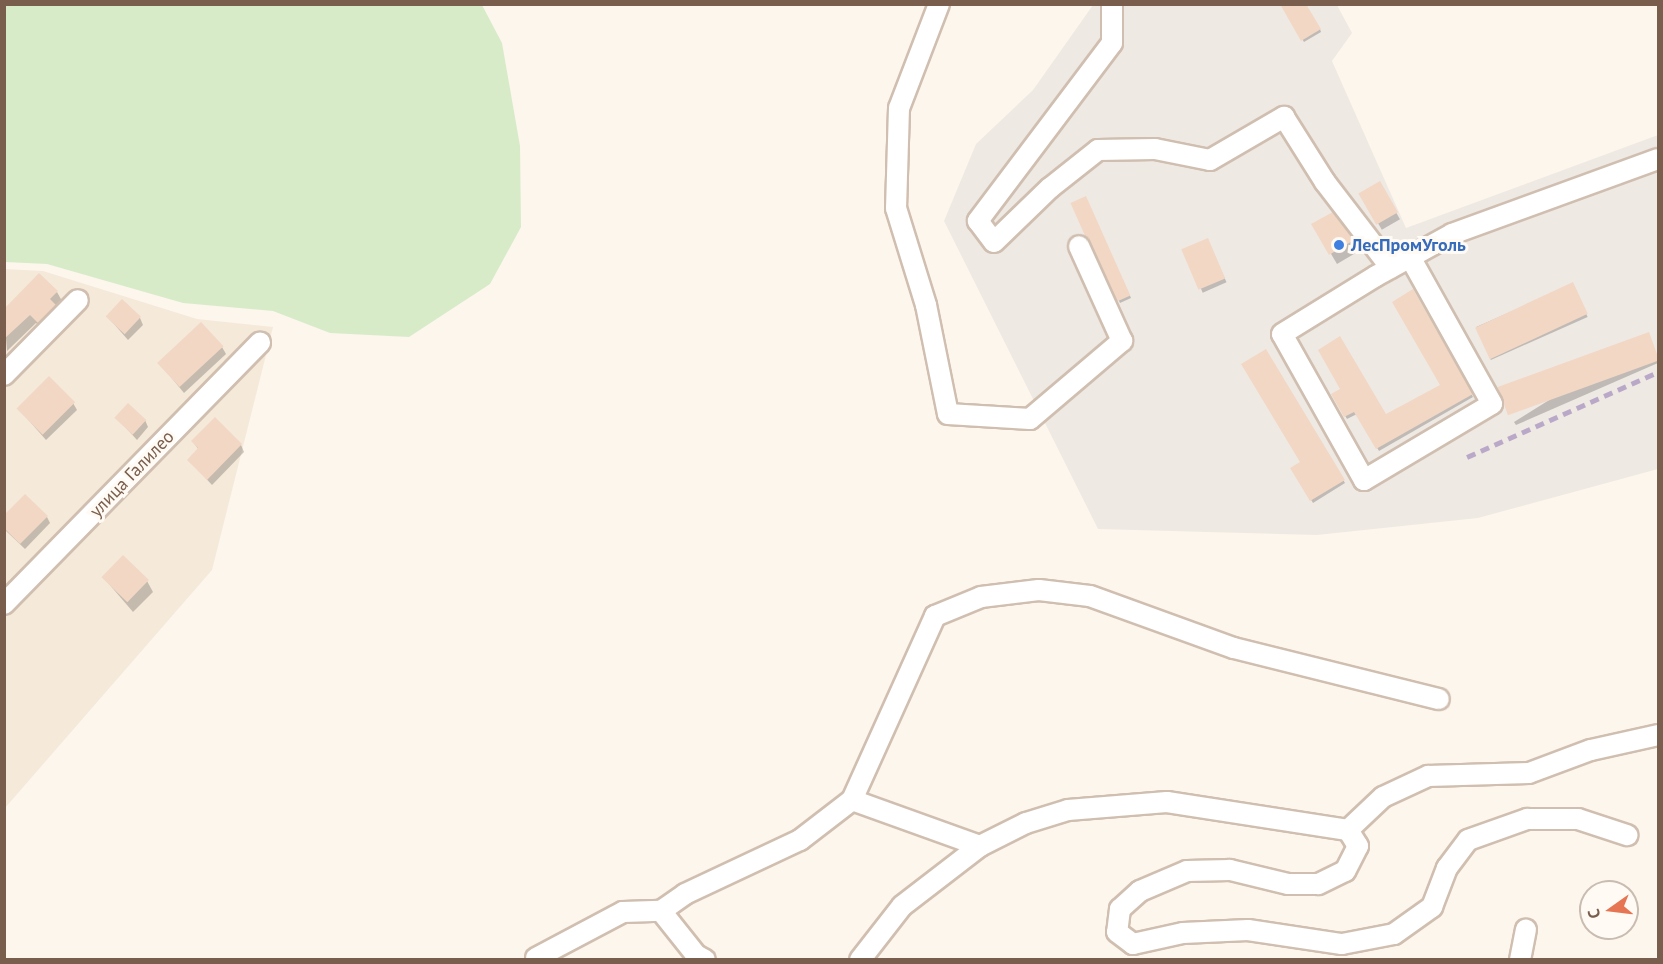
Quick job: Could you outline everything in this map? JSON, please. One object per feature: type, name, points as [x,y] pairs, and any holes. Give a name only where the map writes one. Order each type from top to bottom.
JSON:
[{"type":"street","points":[[939,4],[899,108],[896,208],[926,304],[948,414],[1030,419],[1122,341],[1079,246]]},
{"type":"street","points":[[1112,4],[1112,43],[978,221],[994,242],[1050,188],[1098,150],[1155,150],[1210,160],[1284,117],[1325,182],[1391,268]]},
{"type":"street","points":[[1410,257],[1492,404],[1364,480],[1282,334],[1391,268],[1410,257],[1452,234],[1659,159]]},
{"type":"street","points":[[4,375],[78,300]]},
{"type":"street","name":"улица Галилео","points":[[4,604],[260,343]]},
{"type":"street","points":[[536,958],[623,912],[661,912],[685,894],[800,840],[852,800],[936,616],[981,597],[1039,590],[1090,596],[1234,648],[1439,699]]},
{"type":"street","points":[[1348,830],[1383,797],[1428,776],[1529,773],[1592,750],[1659,735]]},
{"type":"street","points":[[852,800],[980,846]]},
{"type":"street","points":[[860,960],[902,906],[980,846],[1026,823],[1068,810],[1167,802],[1348,830],[1358,846],[1345,871],[1318,884],[1288,884],[1230,870],[1187,871],[1140,891],[1120,909],[1117,932],[1133,944],[1205,932],[1248,930],[1342,944],[1394,934],[1432,907],[1448,868],[1468,840],[1527,819],[1578,819],[1627,835]]},
{"type":"street","points":[[661,912],[696,954],[705,960]]},
{"type":"street","points":[[1520,960],[1526,930]]},
{"type":"shaded area","points":[[1093,5],[1337,5],[1352,33],[1332,61],[1406,228],[1658,135],[1658,469],[1478,518],[1317,535],[1098,529],[944,221],[976,144],[1033,90]]},
{"type":"shaded area","points":[[4,269],[43,271],[197,319],[273,327],[212,570],[5,808]]},
{"type":"green space","points":[[4,5],[482,5],[502,43],[520,146],[521,227],[490,284],[409,337],[330,333],[273,311],[183,303],[47,264],[5,262]]},
{"type":"building","points":[[1280,4],[1306,4],[1321,29],[1301,41]]},
{"type":"building","points":[[1380,181],[1398,212],[1376,225],[1358,194]]},
{"type":"building","points":[[1086,196],[1130,296],[1115,302],[1070,203]]},
{"type":"building","points":[[1333,212],[1354,240],[1329,255],[1311,224]]},
{"type":"building","points":[[1208,238],[1225,279],[1198,290],[1181,249]]},
{"type":"building","points":[[39,273],[58,291],[50,299],[56,305],[38,323],[30,315],[4,339],[4,309]]},
{"type":"building","points":[[1573,282],[1588,314],[1490,359],[1475,328]]},
{"type":"building","points":[[1413,289],[1473,394],[1376,449],[1354,412],[1344,417],[1331,394],[1340,389],[1318,350],[1340,336],[1386,414],[1440,385],[1392,302]]},
{"type":"building","points":[[122,299],[141,317],[125,334],[106,317]]},
{"type":"building","points":[[201,322],[224,346],[180,387],[157,363]]},
{"type":"building","points":[[1649,332],[1658,361],[1508,415],[1498,387]]},
{"type":"building","points":[[1266,349],[1345,480],[1310,501],[1290,468],[1300,462],[1241,364]]},
{"type":"building","points":[[49,376],[75,402],[43,435],[16,409]]},
{"type":"building","points":[[128,403],[146,420],[133,435],[114,418]]},
{"type":"building","points":[[215,417],[242,444],[207,480],[187,460],[198,448],[191,441]]},
{"type":"building","points":[[25,494],[48,516],[20,544],[4,528],[4,515]]},
{"type":"building","points":[[123,555],[149,580],[127,602],[101,577]]},
{"type":"railway","points":[[1467,457],[1658,372]]},
{"type":"place","name":"ЛесПромУголь","points":[[1339,245]]}]
